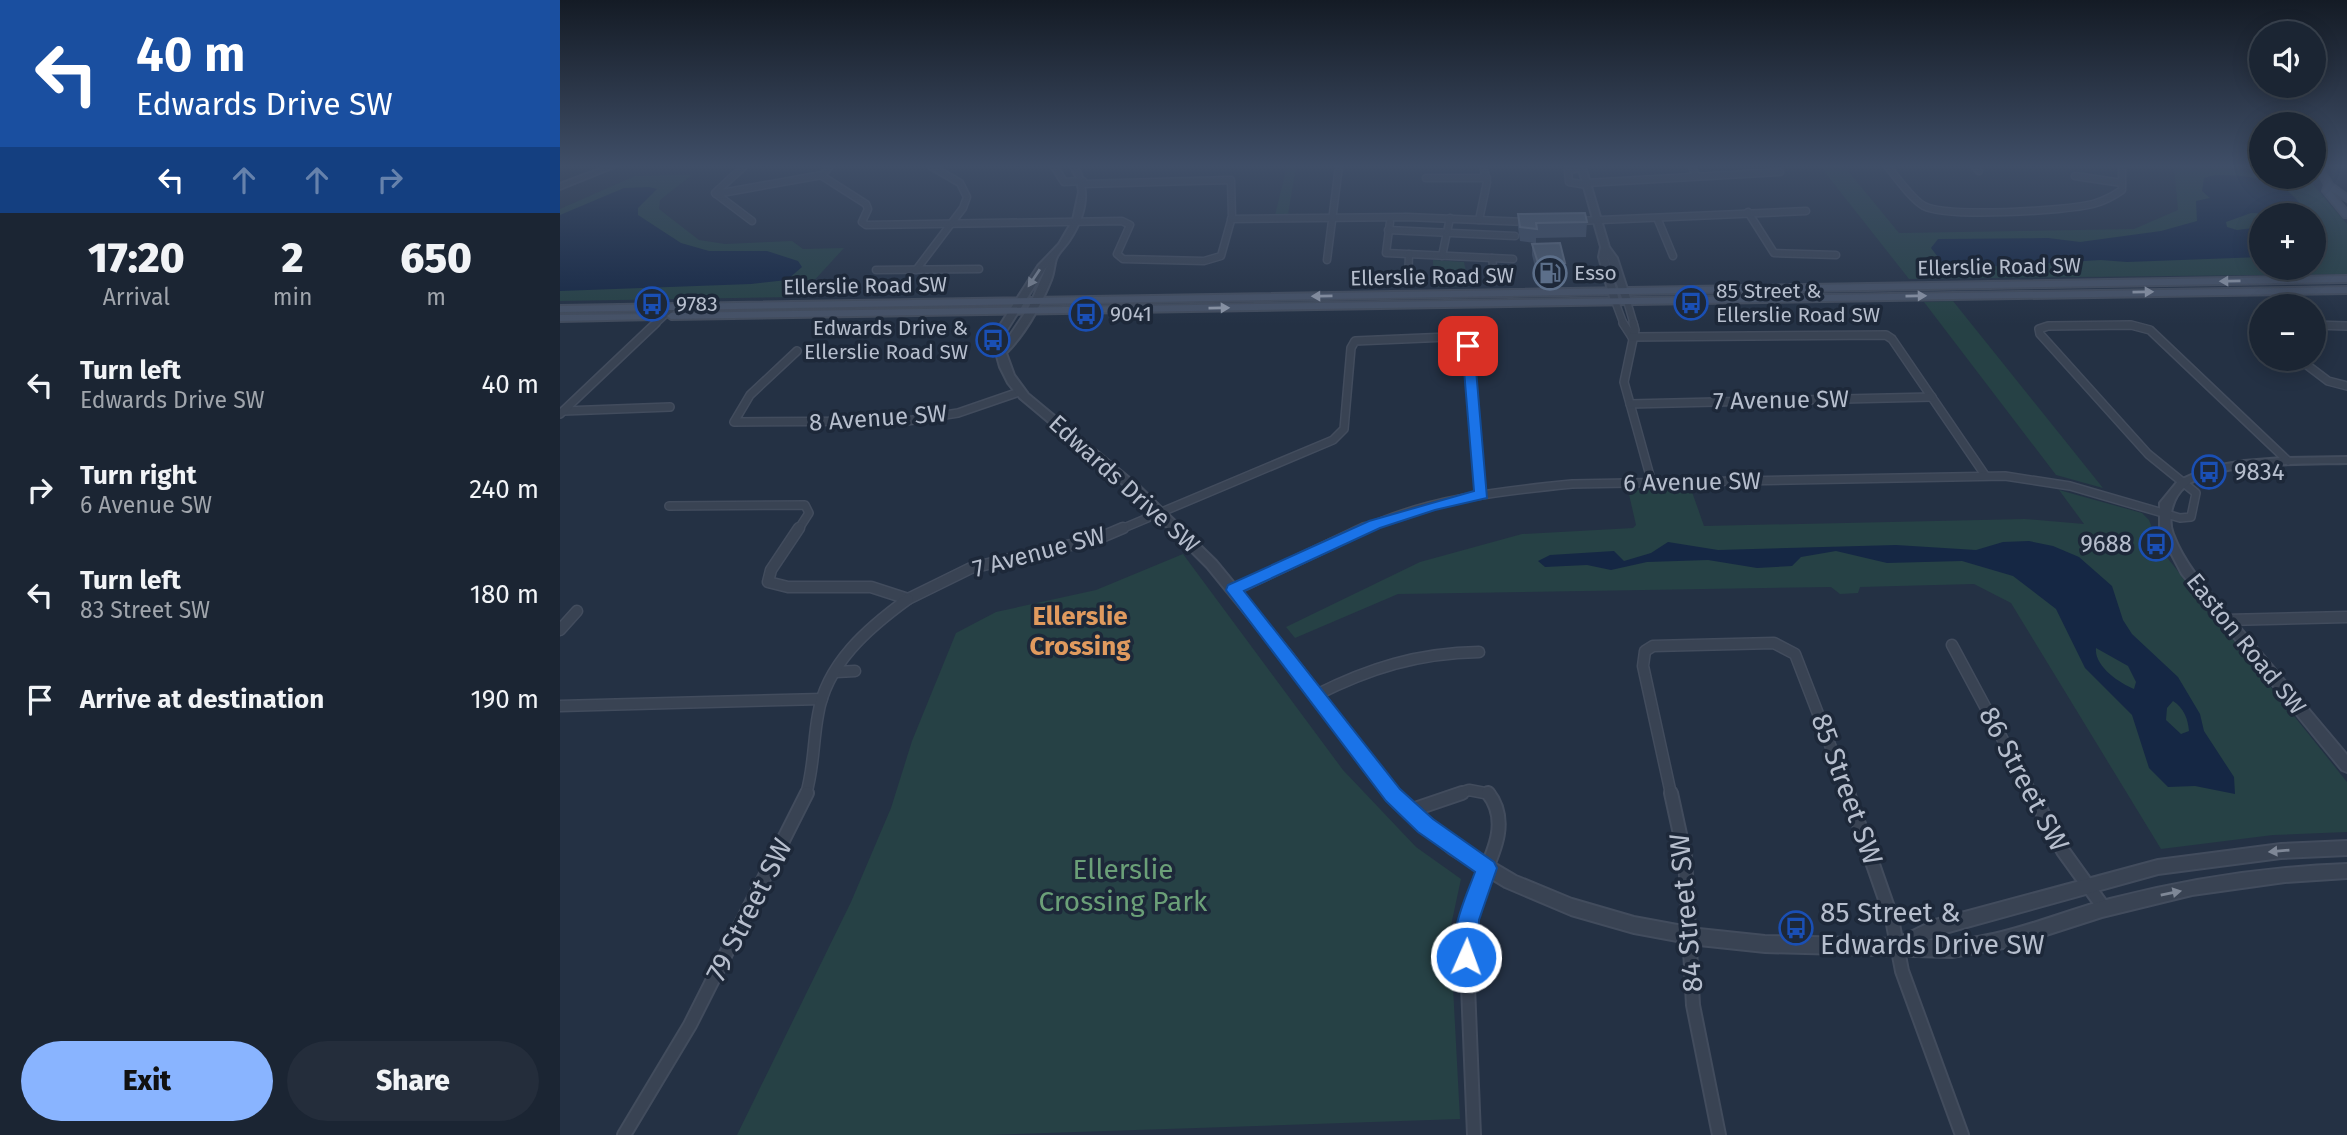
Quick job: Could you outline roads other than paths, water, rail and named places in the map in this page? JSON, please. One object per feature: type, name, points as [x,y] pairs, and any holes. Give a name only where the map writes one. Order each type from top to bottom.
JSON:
[{"type":"main road","name":"Ellerslie Road SW","points":[[1625,296],[1774,289],[2347,279]]},
{"type":"main road","name":"Ellerslie Road SW","points":[[1201,298],[2347,290]]},
{"type":"main road","name":"Ellerslie Road SW","points":[[560,309],[1464,304],[1613,295]]},
{"type":"main road","points":[[1032,306],[1161,302],[1201,298]]},
{"type":"main road","name":"Ellerslie Road SW","points":[[560,318],[853,314],[1015,306]]},
{"type":"street","points":[[865,219],[863,224],[1128,222],[1130,227],[1118,252],[1119,257],[1182,261],[1217,259],[1222,254],[1231,219],[1234,219]]},
{"type":"street","points":[[916,270],[955,219]]},
{"type":"street","points":[[1003,351],[1032,306],[1052,268],[1052,258],[1076,219]]},
{"type":"street","points":[[1327,260],[1332,219]]},
{"type":"street","points":[[1442,256],[1450,219]]},
{"type":"street","points":[[1464,219],[1532,222]]},
{"type":"street","points":[[1574,222],[1658,219],[1673,256]]},
{"type":"street","points":[[1752,219],[1769,249],[1777,254],[1836,254]]},
{"type":"street","points":[[1598,221],[1634,324],[1625,382],[1652,483]]},
{"type":"street","points":[[1390,222],[1386,253],[1513,259]]},
{"type":"street","points":[[1388,230],[1515,236]]},
{"type":"street","points":[[1605,247],[1603,257],[1613,295],[1624,326],[1632,337]]},
{"type":"street","points":[[1408,281],[1409,254]]},
{"type":"street","name":"Edwards Drive SW","points":[[1052,258],[1042,266],[1015,306],[999,338],[1007,374],[1019,393],[1115,469],[1161,512],[1234,590],[1379,779],[1409,811],[1487,868],[1526,889],[1578,909],[1689,936],[1790,947],[1952,949],[1997,941],[2104,908],[2239,880],[2347,871]]},
{"type":"street","points":[[1492,258],[1494,280]]},
{"type":"street","points":[[876,270],[979,269]]},
{"type":"street","points":[[562,413],[672,308]]},
{"type":"street","points":[[2326,325],[2347,326]]},
{"type":"street","points":[[2288,461],[2152,332],[2144,328],[2049,326],[2039,329],[2143,450],[2183,481],[2197,495],[2193,515],[2183,518],[2164,513],[2170,495],[2183,481],[2227,464],[2347,460]]},
{"type":"street","points":[[1632,337],[1886,335],[1985,475]]},
{"type":"street","name":"7 Avenue SW","points":[[908,599],[971,568],[1080,545],[1341,435],[1344,429],[1351,346],[1355,341],[1366,338],[1461,339],[1468,346],[1482,494]]},
{"type":"street","name":"8 Avenue SW","points":[[797,351],[759,387],[735,415],[734,422],[916,420],[958,413],[1019,393]]},
{"type":"street","points":[[2316,371],[2333,383],[2347,386]]},
{"type":"street","name":"7 Avenue SW","points":[[1630,404],[1932,397]]},
{"type":"street","points":[[562,413],[670,407]]},
{"type":"street","name":"6 Avenue SW","points":[[1234,590],[1374,524],[1432,505],[1482,494],[1553,485],[1985,475],[2055,482],[2164,513]]},
{"type":"street","points":[[669,506],[791,503],[807,507],[807,517],[771,570],[768,582],[781,587],[871,587],[908,599]]},
{"type":"street","name":"Easton Road SW","points":[[2164,513],[2166,532],[2175,553],[2226,620],[2347,765]]},
{"type":"street","name":"79 Street SW","points":[[624,1135],[691,1025],[803,803],[813,775],[821,699],[836,671],[864,634],[908,599]]},
{"type":"street","points":[[560,630],[577,611]]},
{"type":"street","points":[[2226,620],[2347,617]]},
{"type":"street","name":"85 Street SW","points":[[1645,651],[1661,645],[1766,643],[1787,647],[1798,659],[1870,849],[1902,971],[1962,1135]]},
{"type":"street","name":"86 Street SW","points":[[1952,645],[2063,851],[2104,908]]},
{"type":"street","name":"84 Street SW","points":[[1645,651],[1643,666],[1687,869],[1695,1019],[1719,1135]]},
{"type":"street","points":[[1316,695],[1399,658],[1428,653],[1479,652]]},
{"type":"street","points":[[836,671],[855,671]]},
{"type":"street","points":[[560,706],[821,699]]},
{"type":"street","points":[[1409,811],[1469,790],[1488,792],[1496,802],[1498,838],[1472,905],[1466,936],[1474,1135]]},
{"type":"street","name":"Edwards Drive SW","points":[[1897,947],[1935,928],[2158,867],[2234,856],[2347,848]]},
{"type":"water","points":[[560,219],[644,219],[681,243],[709,251],[767,251],[798,261],[802,267],[787,280],[751,284],[560,291]]},
{"type":"water","points":[[2197,219],[2234,219],[2226,222],[2227,227],[2237,230],[2249,228],[2249,257],[2127,262],[2101,260],[1958,267],[1941,261],[1931,248],[1938,239],[2048,238],[2080,242],[2161,231]]},
{"type":"water","points":[[2029,541],[2053,546],[2079,557],[2112,586],[2123,620],[2132,634],[2178,677],[2200,714],[2204,731],[2234,777],[2235,794],[2195,786],[2168,787],[2149,768],[2132,715],[2085,668],[2056,609],[2013,576],[1962,561],[1887,563],[1836,551],[1801,557],[1792,566],[1757,568],[1708,560],[1647,562],[1611,570],[1587,565],[1545,567],[1538,561],[1550,555],[1614,551],[1624,561],[1651,553],[1668,542],[1718,550],[1896,545],[1976,550],[2003,542]],"holes":[[[2096,648],[2128,666],[2136,682],[2134,689],[2121,683],[2103,667],[2096,655]],[[2173,701],[2185,714],[2189,731],[2181,734],[2166,720],[2167,708]]]},
{"type":"place","name":"Esso","points":[[1550,273]]},
{"type":"place","name":"85 Street & Ellerslie Road SW","points":[[1691,303]]},
{"type":"place","name":"9783","points":[[652,304]]},
{"type":"place","name":"9041","points":[[1086,314]]},
{"type":"place","name":"Edwards Drive & Ellerslie Road SW","points":[[993,340]]},
{"type":"place","name":"9834","points":[[2209,472]]},
{"type":"place","name":"9688","points":[[2156,544]]},
{"type":"place","name":"85 Street & Edwards Drive SW","points":[[1796,928]]},
{"type":"district","name":"Ellerslie Crossing","points":[[1080,631]]},
{"type":"park label","name":"Ellerslie Crossing Park","points":[[1123,885]]}]
